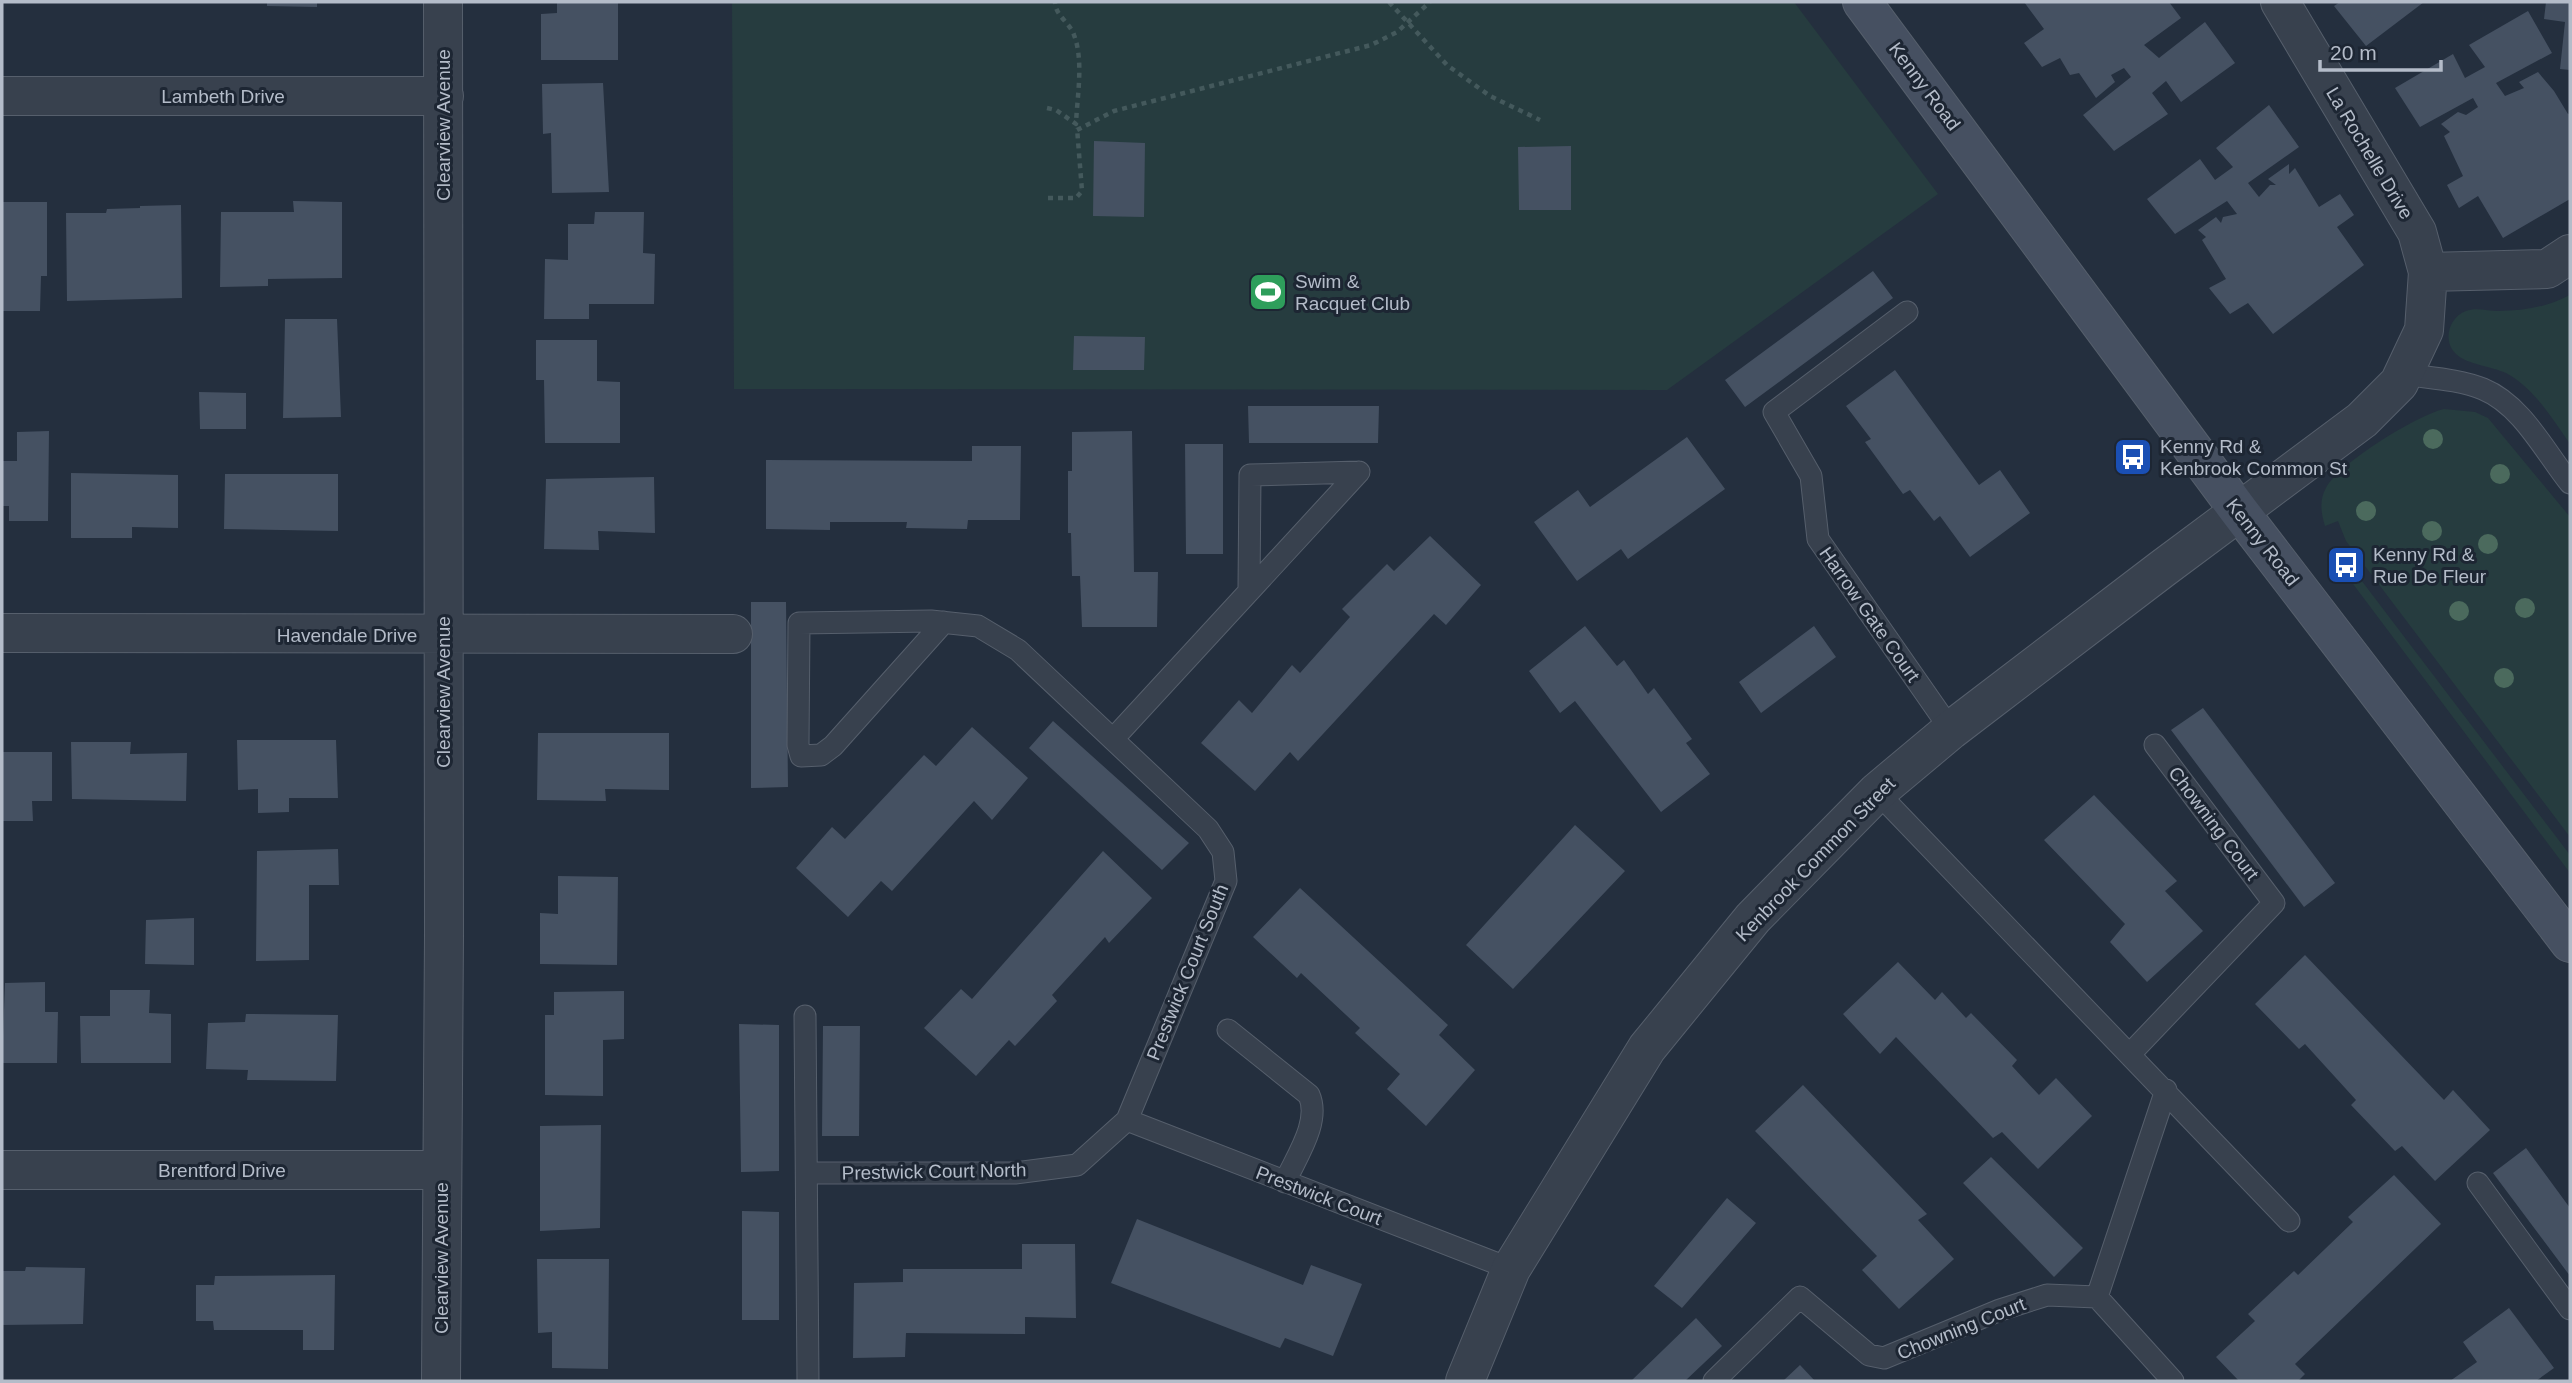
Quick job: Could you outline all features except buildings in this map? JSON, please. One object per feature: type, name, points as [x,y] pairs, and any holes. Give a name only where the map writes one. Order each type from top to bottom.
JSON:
[{"type":"main road","name":"Kenny Road","points":[[1862,2],[2239,511],[2570,943]]},
{"type":"street","name":"Clearview Avenue","points":[[441,1381],[443,2]]},
{"type":"street","name":"La Rochelle Drive","points":[[2280,2],[2417,232],[2428,272],[2424,330],[2403,374]]},
{"type":"street","name":"Lambeth Drive","points":[[2,96],[444,96]]},
{"type":"street","points":[[2428,272],[2547,269],[2570,254]]},
{"type":"street","name":"Kenbrook Common Street","points":[[1465,1381],[1511,1269],[1647,1048],[1753,918],[1877,792],[1951,730],[2362,420],[2399,383],[2403,374]]},
{"type":"street","name":"Havendale Drive","points":[[2,633],[733,634]]},
{"type":"street","name":"Brentford Drive","points":[[2,1170],[442,1170]]},
{"type":"lane","name":"Harrow Gate Court","points":[[1907,312],[1774,412],[1811,475],[1818,539],[1951,730]]},
{"type":"lane","points":[[2403,374],[2482,389],[2501,399],[2519,416],[2570,483]]},
{"type":"lane","points":[[1114,738],[1359,471],[1250,475],[1249,589]]},
{"type":"lane","name":"Prestwick Court South","points":[[944,622],[833,746],[821,755],[802,755],[798,745],[799,623],[944,622],[978,626],[1018,650],[1114,738],[1209,829],[1223,852],[1226,881],[1127,1120]]},
{"type":"lane","name":"Chowning Court","points":[[2130,1054],[2274,903],[2155,745]]},
{"type":"lane","points":[[1877,792],[2289,1221]]},
{"type":"lane","points":[[805,1016],[808,1381]]},
{"type":"lane","points":[[1228,1030],[1309,1095],[1313,1106],[1312,1119],[1285,1182]]},
{"type":"lane","points":[[2166,1090],[2096,1297],[2174,1381]]},
{"type":"lane","name":"Prestwick Court North","points":[[808,1173],[1015,1173],[1077,1165],[1127,1120]]},
{"type":"lane","name":"Prestwick Court","points":[[1127,1120],[1511,1269]]},
{"type":"lane","points":[[2478,1183],[2570,1308]]},
{"type":"lane","name":"Chowning Court","points":[[1714,1381],[1800,1297],[1869,1354],[1884,1358],[2000,1310],[2047,1295],[2096,1297]]},
{"type":"path","points":[[1048,198],[1076,198],[1082,191],[1077,127],[1076,44],[1074,34],[1055,8],[1055,2]]},
{"type":"path","points":[[1389,2],[1447,65],[1490,96],[1540,120]]},
{"type":"path","points":[[1077,127],[1114,111],[1342,55],[1371,45],[1408,22],[1430,2]]},
{"type":"path","points":[[1047,108],[1056,110],[1077,127]]},
{"type":"green space","name":"Swim & Racquet Club","points":[[732,2],[1794,2],[1938,194],[1667,390],[734,389]]},
{"type":"green space","points":[[2570,295],[2570,444],[2542,404],[2516,379],[2456,354],[2449,343],[2449,330],[2455,318],[2466,311],[2526,309],[2553,303]]},
{"type":"green space","points":[[2444,409],[2475,412],[2488,418],[2570,517],[2570,837],[2346,541],[2338,521],[2325,526],[2322,497],[2333,478],[2361,454],[2398,430]]},
{"type":"green space","points":[[2336,547],[2570,855],[2570,873],[2329,552]]},
{"type":"place","name":"Swim & Racquet Club","points":[[1268,292]]},
{"type":"place","name":"Kenny Rd & Kenbrook Common St","points":[[2133,457]]},
{"type":"place","name":"Kenny Rd & Rue De Fleur","points":[[2346,565]]}]
